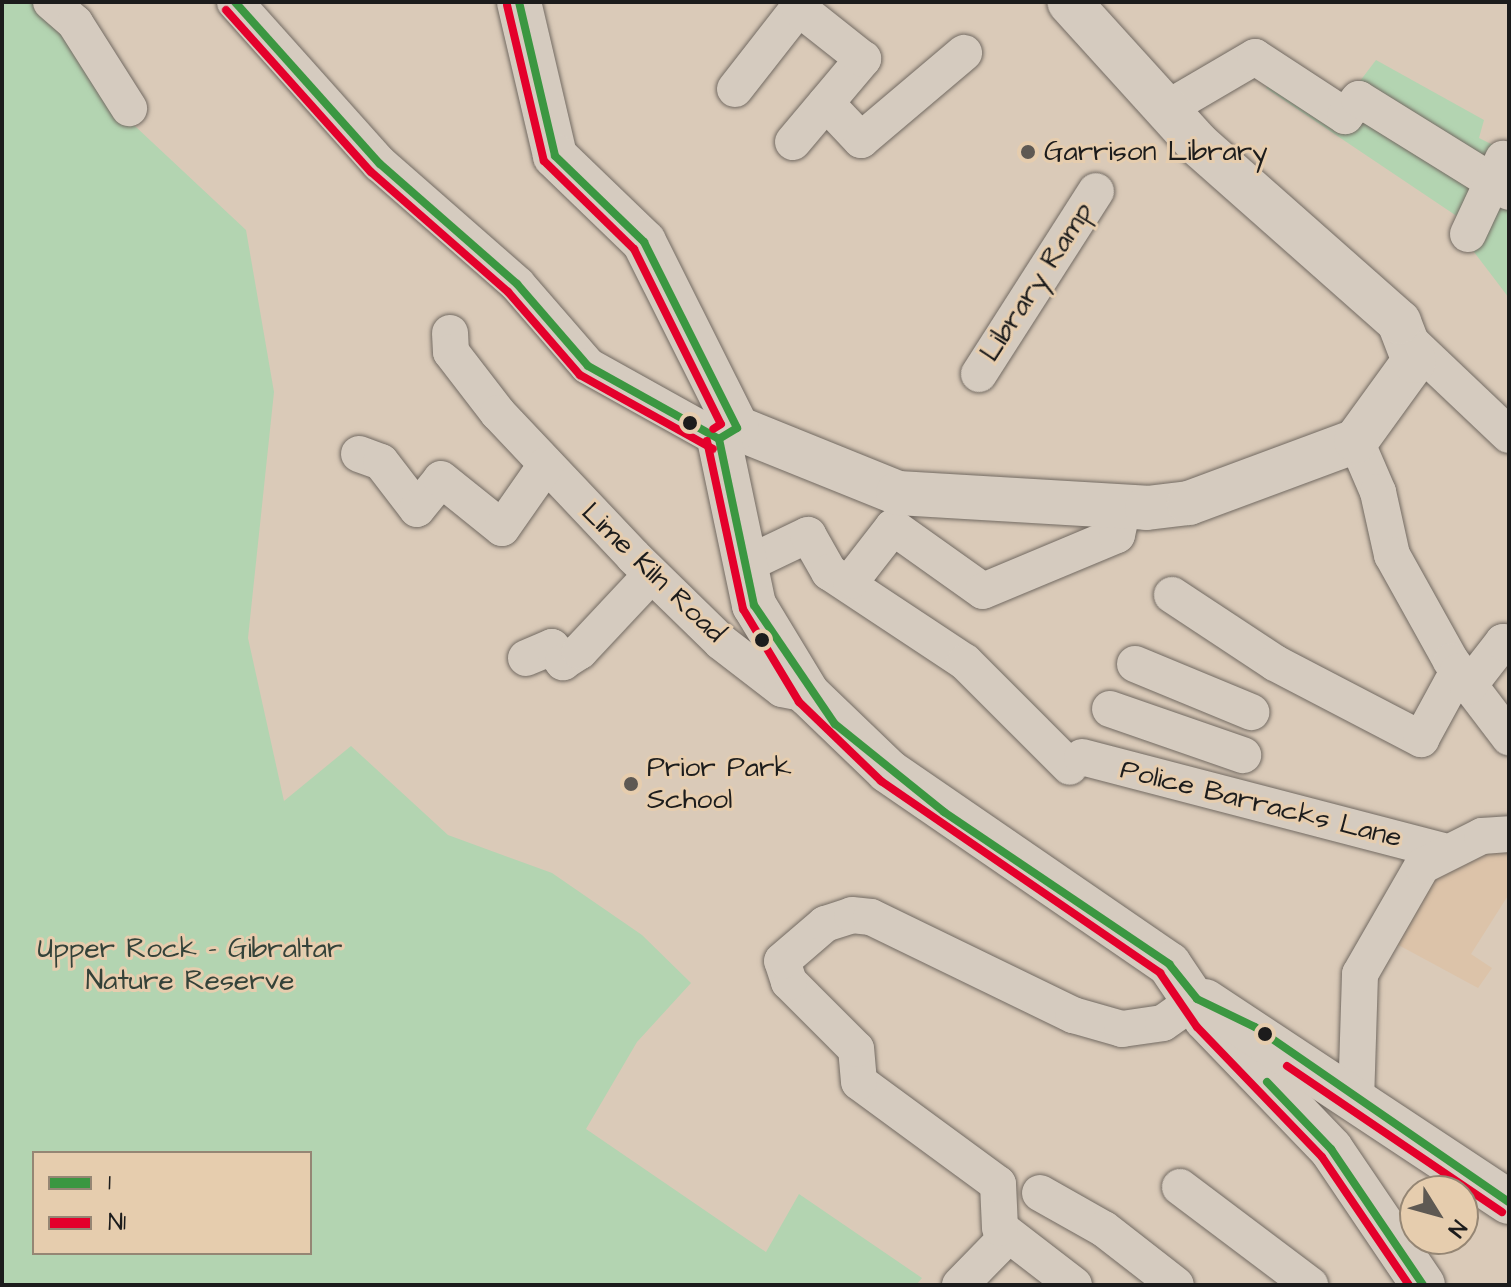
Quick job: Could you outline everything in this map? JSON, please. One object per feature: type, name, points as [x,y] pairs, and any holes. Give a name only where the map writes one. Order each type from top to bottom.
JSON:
[{"type":"street","points":[[51,2],[75,23],[129,108]]},
{"type":"street","points":[[235,2],[380,164],[517,284],[588,366],[737,428],[896,510],[983,591],[1117,535],[1123,506]]},
{"type":"street","points":[[519,2],[555,156],[644,242],[737,428],[745,565],[754,605],[808,694],[888,771],[1169,964],[1233,1049],[1331,1149],[1423,1285]]},
{"type":"street","points":[[735,89],[801,6],[863,59],[793,142]]},
{"type":"street","points":[[1086,9],[1166,109],[1384,305],[1413,344],[1509,435]]},
{"type":"street","points":[[826,103],[861,140],[964,53]]},
{"type":"street","points":[[1166,109],[1255,57],[1345,116],[1359,99],[1502,178],[1468,234]]},
{"type":"street","name":"Library Ramp","points":[[979,374],[1096,191]]},
{"type":"street","name":"Lime Kiln Road","points":[[450,333],[451,352],[546,465],[651,575],[782,689],[808,694]]},
{"type":"street","points":[[896,510],[1172,508],[1356,441],[1414,361],[1413,344]]},
{"type":"street","points":[[1356,441],[1378,492],[1392,555],[1463,679],[1509,737]]},
{"type":"street","points":[[359,454],[381,462],[417,509],[441,479],[502,528],[546,465]]},
{"type":"street","points":[[745,565],[808,535],[829,572],[851,581],[896,510]]},
{"type":"street","points":[[526,658],[552,647],[563,662],[580,651],[651,575]]},
{"type":"street","name":"Police Barracks Lane","points":[[851,581],[965,662],[1076,762],[1442,851]]},
{"type":"street","points":[[1172,595],[1275,663],[1421,739],[1463,679],[1503,642],[1509,645]]},
{"type":"street","points":[[1135,664],[1251,712]]},
{"type":"street","points":[[1110,709],[1243,755]]},
{"type":"street","points":[[1356,1102],[1360,974],[1422,866],[1442,851],[1509,834]]},
{"type":"street","points":[[970,1280],[1004,1232],[998,1184],[859,1082],[856,1049],[789,982],[782,961],[825,924],[852,915],[871,917],[1073,1015],[1122,1029],[1155,1026],[1197,999]]},
{"type":"street","points":[[1197,999],[1255,1027],[1356,1102],[1509,1202]]},
{"type":"street","points":[[1180,1187],[1310,1285]]},
{"type":"street","points":[[1040,1193],[1104,1229],[1176,1285]]},
{"type":"street","points":[[1004,1232],[1074,1285]]},
{"type":"shaded area","points":[[1509,849],[1509,894],[1471,954],[1492,968],[1478,988],[1391,941],[1436,870],[1454,857]]},
{"type":"green space","name":"Upper Rock - Gibraltar Nature Reserve","points":[[2,2],[40,2],[121,113],[246,230],[274,392],[248,638],[284,801],[351,746],[448,835],[552,873],[642,935],[691,983],[637,1042],[586,1129],[766,1252],[799,1194],[922,1278],[916,1285],[2,1285]]},
{"type":"green space","points":[[1376,60],[1484,120],[1479,138],[1509,153],[1509,298],[1471,248],[1479,231],[1266,88],[1285,61],[1344,102]]},
{"type":"transit line","name":"1","points":[[235,2],[380,164],[517,284],[588,366],[719,439]]},
{"type":"transit line","name":"1","points":[[519,2],[555,156],[644,242],[737,428],[719,439]]},
{"type":"transit line","name":"N1","points":[[507,5],[544,161],[634,249],[721,424],[713,429]]},
{"type":"transit line","name":"N1","points":[[226,10],[371,172],[508,292],[580,375],[713,449]]},
{"type":"transit line","name":"1","points":[[719,439],[754,605],[835,724],[944,812],[1169,964],[1197,999],[1255,1027],[1509,1202]]},
{"type":"transit line","name":"N1","points":[[707,441],[743,609],[799,702],[881,781],[1160,973],[1197,1027],[1322,1157],[1409,1285]]},
{"type":"transit line","name":"N1","points":[[1287,1066],[1502,1212]]},
{"type":"transit line","name":"1","points":[[1267,1082],[1331,1149],[1423,1285]]},
{"type":"place","name":"Garrison Library","points":[[1028,152]]},
{"type":"place","name":"Prior Park School","points":[[631,784]]}]
